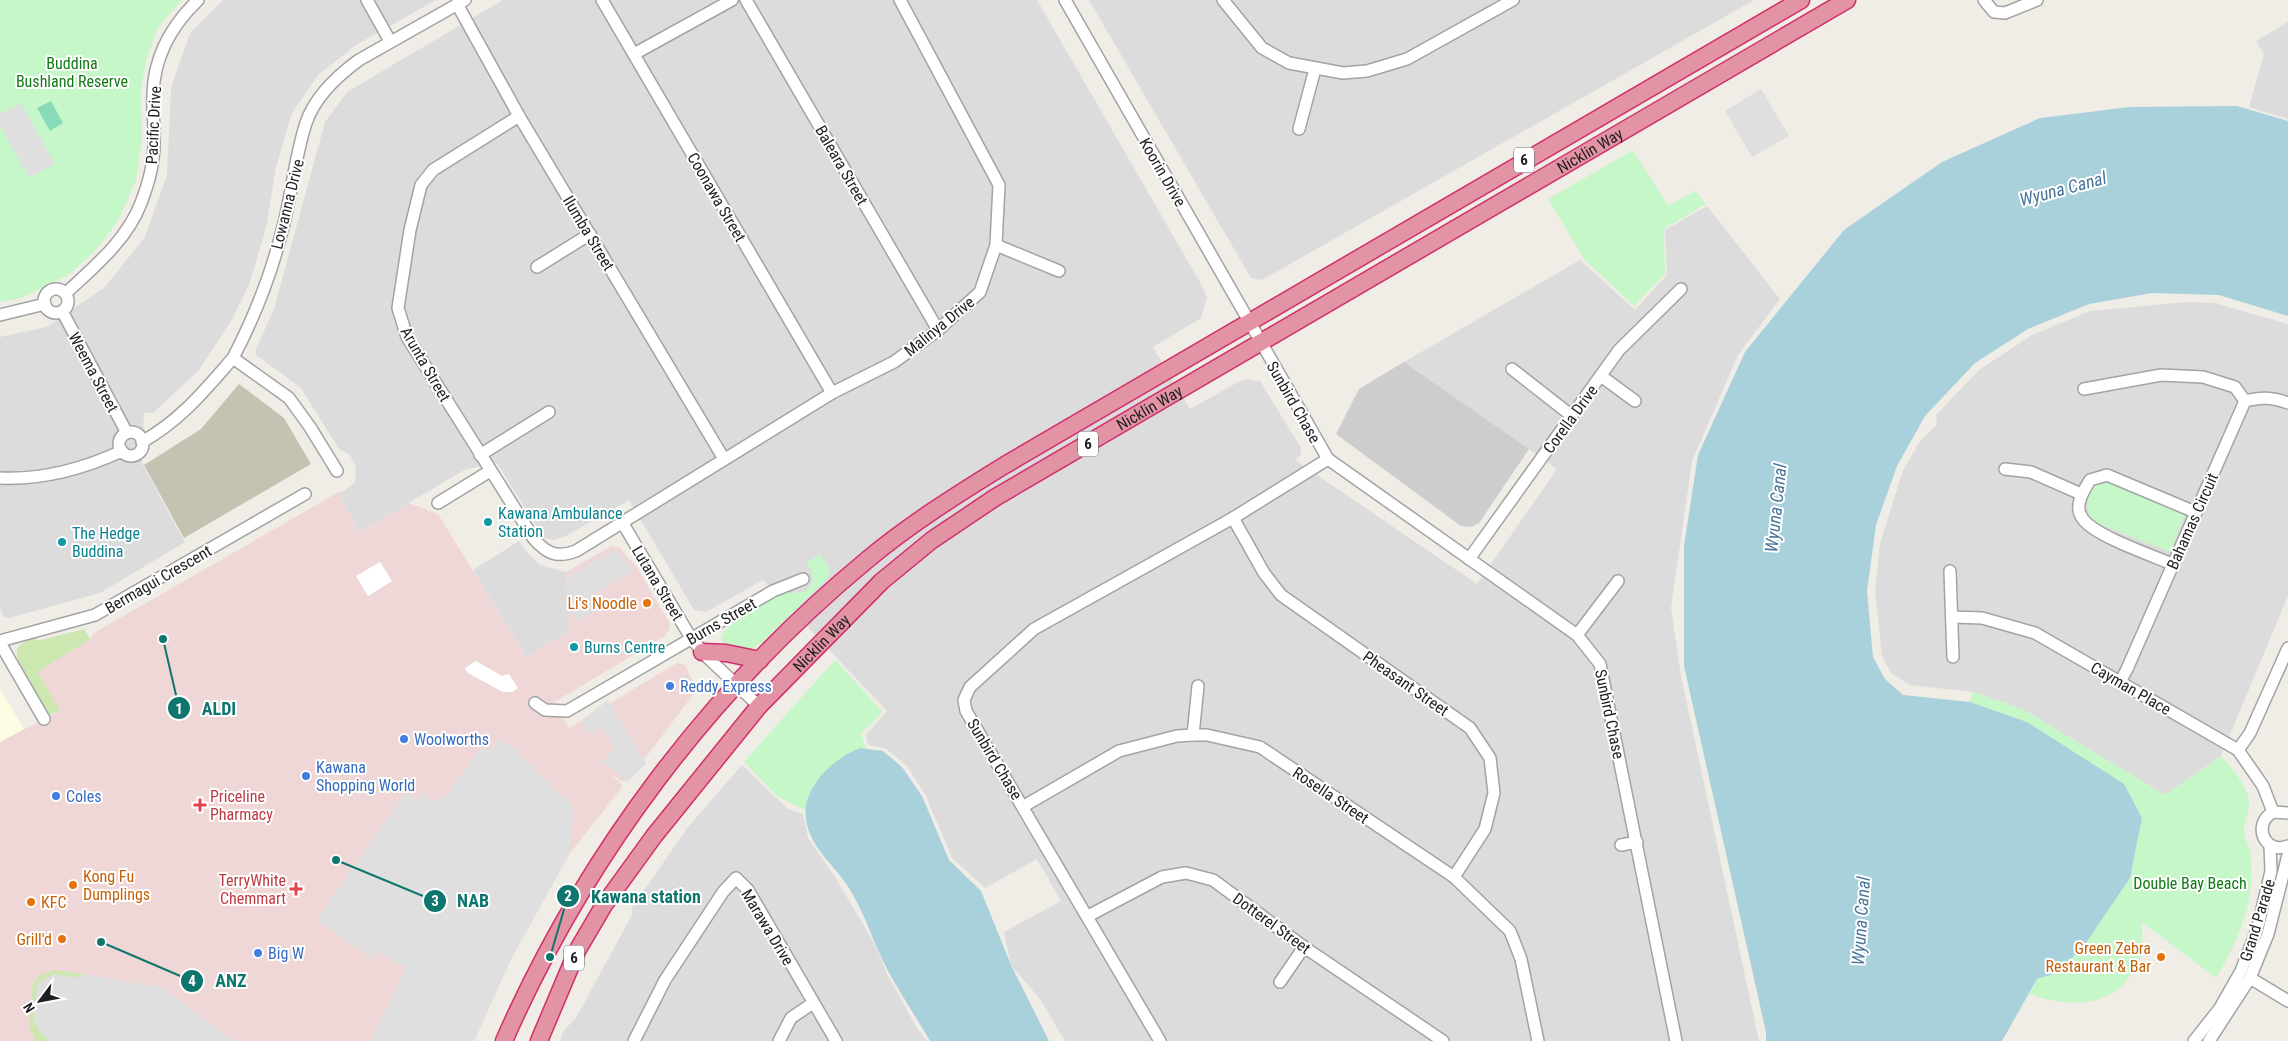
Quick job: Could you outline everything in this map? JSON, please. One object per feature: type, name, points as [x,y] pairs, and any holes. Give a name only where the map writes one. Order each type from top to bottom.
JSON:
[{"type":"highway","name":"Nicklin Way","points":[[504,1041],[541,964],[604,855],[642,800],[679,752],[760,660],[867,560],[930,514],[1005,464],[1801,0]]},
{"type":"highway","name":"Nicklin Way","points":[[538,1041],[567,972],[604,906],[654,836],[759,706],[882,581],[932,540],[996,497],[1261,344],[1847,0]]},
{"type":"highway","points":[[702,652],[726,653],[760,660]]},
{"type":"street","name":"Pacific Drive","points":[[66,293],[121,238],[140,204],[150,173],[154,144],[153,93],[156,69],[163,46],[172,30],[198,0]]},
{"type":"street","points":[[367,0],[390,41]]},
{"type":"street","name":"Coonawa Street","points":[[602,0],[832,393]]},
{"type":"street","points":[[634,54],[732,0]]},
{"type":"street","name":"Baleara Street","points":[[746,0],[938,330]]},
{"type":"street","name":"Malinya Drive","points":[[622,522],[832,393],[894,362],[938,330],[980,292],[996,245],[999,185],[900,0]]},
{"type":"street","name":"Koorin Drive","points":[[1065,0],[1261,344]]},
{"type":"street","points":[[1223,0],[1262,48],[1290,63],[1315,69],[1343,72],[1367,71],[1407,60],[1513,0]]},
{"type":"street","points":[[1985,3],[1994,12],[2005,13],[2037,0]]},
{"type":"street","name":"Lowanna Drive","points":[[142,442],[161,431],[186,412],[233,358],[248,329],[264,290],[283,227],[306,122],[325,89],[342,72],[390,41],[461,2]]},
{"type":"street","name":"Ilumba Street","points":[[461,2],[520,116],[724,459]]},
{"type":"street","points":[[1300,129],[1315,69]]},
{"type":"street","name":"Arunta Street","points":[[520,116],[433,170],[421,185],[410,230],[400,285],[398,308],[407,337],[490,471],[542,549],[564,556],[576,551],[622,522]]},
{"type":"street","points":[[537,267],[590,234]]},
{"type":"street","points":[[996,245],[1059,271]]},
{"type":"street","points":[[59,289],[66,293],[68,301],[62,311],[54,312],[45,304],[45,296],[51,290],[59,289]]},
{"type":"street","name":"Corella Drive","points":[[1469,559],[1619,350],[1681,289]]},
{"type":"street","points":[[0,315],[45,304]]},
{"type":"street","name":"Weema Street","points":[[62,311],[127,433]]},
{"type":"street","name":"Sunbird Chase","points":[[1261,344],[1328,459],[1577,635],[1600,664],[1676,1041]]},
{"type":"street","points":[[233,358],[289,398],[310,427],[336,471]]},
{"type":"street","points":[[1512,368],[1572,416]]},
{"type":"street","points":[[2084,389],[2161,375],[2203,377],[2235,387],[2245,401],[2259,397],[2274,398],[2288,403]]},
{"type":"street","points":[[1601,376],[1635,401]]},
{"type":"street","name":"Bahamas Circuit","points":[[2120,682],[2245,401]]},
{"type":"street","points":[[480,455],[549,412]]},
{"type":"street","points":[[127,433],[137,434],[142,442],[141,449],[136,454],[128,455],[122,451],[120,440],[127,433]]},
{"type":"street","points":[[0,478],[44,476],[75,470],[122,451]]},
{"type":"street","name":"Sunbird Chase","points":[[1160,1041],[1024,806],[966,711],[964,700],[970,687],[1034,629],[1232,518],[1328,459]]},
{"type":"street","points":[[2005,469],[2030,472],[2081,494]]},
{"type":"street","points":[[438,503],[490,471]]},
{"type":"street","points":[[2172,564],[2098,532],[2082,519],[2078,503],[2081,494],[2090,480],[2107,475],[2195,512]]},
{"type":"street","name":"Bermagui Crescent","points":[[0,642],[95,615],[305,494]]},
{"type":"street","name":"Pheasant Street","points":[[1232,518],[1264,573],[1281,595],[1470,728],[1490,758],[1494,793],[1485,829],[1454,877]]},
{"type":"street","name":"Lutana Street","points":[[622,522],[691,638],[702,652],[759,706]]},
{"type":"street","points":[[1950,571],[1953,657]]},
{"type":"street","name":"Burns Street","points":[[535,703],[545,710],[567,711],[773,590],[803,579]]},
{"type":"street","points":[[1577,635],[1618,581]]},
{"type":"street","name":"Cayman Place","points":[[1952,616],[1982,618],[2035,633],[2238,750],[2263,786],[2273,812]]},
{"type":"street","points":[[0,642],[44,719]]},
{"type":"street","points":[[2238,750],[2250,733],[2288,648]]},
{"type":"street","points":[[1193,735],[1198,686]]},
{"type":"street","name":"Rosella Street","points":[[1024,806],[1119,751],[1177,736],[1207,735],[1260,747],[1454,877],[1510,931],[1521,959],[1538,1041]]},
{"type":"street","points":[[2273,812],[2288,813]]},
{"type":"street","name":"Grand Parade","points":[[2194,1041],[2220,1008],[2241,971],[2257,930],[2271,871],[2270,845],[2263,837],[2261,827],[2265,818],[2273,812]]},
{"type":"street","points":[[1621,845],[1637,842]]},
{"type":"street","points":[[2270,845],[2281,848],[2288,846]]},
{"type":"street","name":"Grand Parade","points":[[2209,1041],[2250,978],[2268,934],[2288,855]]},
{"type":"street","name":"Dotterel Street","points":[[1088,916],[1162,877],[1186,873],[1213,880],[1304,947],[1443,1041]]},
{"type":"street","name":"Marawa Drive","points":[[634,1041],[665,980],[722,892],[736,878],[748,890],[836,1041]]},
{"type":"street","points":[[1280,982],[1304,947]]},
{"type":"street","points":[[2250,978],[2288,1000]]},
{"type":"street","points":[[779,1041],[791,1018],[814,1003]]},
{"type":"shaded area","points":[[223,0],[436,0],[356,45],[318,75],[292,113],[276,167],[266,228],[249,285],[231,321],[199,370],[153,413],[144,413],[142,463],[185,542],[100,593],[9,618],[4,617],[0,609],[0,337],[47,327],[105,287],[145,237],[167,175],[171,88],[190,33]]},
{"type":"shaded area","points":[[503,0],[1037,0],[1201,284],[1207,298],[1201,318],[1153,347],[1190,409],[1240,381],[1247,379],[1260,381],[1301,448],[1301,454],[1295,460],[1477,584],[1557,469],[1404,362],[1580,260],[1635,310],[1667,275],[1665,230],[1707,206],[1780,299],[1738,355],[1692,461],[1671,608],[1681,676],[1759,1041],[1065,1041],[1040,999],[1011,965],[1004,932],[1061,901],[1037,859],[985,888],[952,858],[926,796],[907,766],[885,748],[868,745],[866,735],[887,711],[763,580],[706,612],[694,610],[629,500],[566,536],[554,540],[543,537],[497,463],[464,470],[360,532],[337,493],[344,491],[355,482],[356,467],[350,455],[339,449],[301,388],[255,354],[256,349],[274,309],[325,122],[347,92]]},
{"type":"shaded area","points":[[1089,0],[1754,0],[1262,280],[1251,278]]},
{"type":"shaded area","points":[[2288,22],[2288,119],[2249,107],[2264,54],[2256,41]]},
{"type":"shaded area","points":[[1761,89],[1789,136],[1752,157],[1725,111]]},
{"type":"shaded area","points":[[21,103],[55,164],[29,178],[0,126],[0,114]]},
{"type":"shaded area","points":[[2187,302],[2215,303],[2288,324],[2288,596],[2221,756],[2165,795],[2024,710],[1973,692],[1910,685],[1891,673],[1882,656],[1875,591],[1880,544],[1903,470],[1920,441],[1937,425],[1936,415],[1979,370],[2032,335],[2090,311]]},
{"type":"shaded area","points":[[1404,362],[1529,449],[1479,523],[1471,527],[1461,526],[1336,434],[1359,389]]},
{"type":"shaded area","points":[[239,384],[284,418],[311,464],[184,538],[144,465],[201,429]]},
{"type":"shaded area","name":"Kawana Shopping World","points":[[337,493],[360,532],[409,503],[438,514],[526,657],[569,631],[566,572],[612,546],[619,547],[638,569],[670,624],[669,630],[665,636],[553,703],[569,728],[677,663],[685,665],[693,682],[692,696],[628,781],[621,781],[608,771],[623,786],[570,853],[511,959],[474,1041],[0,1041],[0,742],[60,711],[38,672],[90,639],[94,633]]},
{"type":"shaded area","points":[[519,541],[528,554],[540,565],[566,572],[569,631],[526,657],[473,570]]},
{"type":"shaded area","points":[[616,549],[621,558],[625,557],[633,571],[596,593],[603,605],[577,621],[569,609],[567,578]]},
{"type":"shaded area","points":[[0,689],[24,729],[0,742]]},
{"type":"shaded area","points":[[608,700],[646,764],[628,781],[602,761],[615,749],[602,727],[587,735],[582,720]]},
{"type":"shaded area","points":[[498,739],[513,748],[573,806],[570,853],[511,959],[474,1041],[371,1041],[406,968],[379,952],[373,960],[317,919],[406,792],[417,799],[421,794],[435,803],[440,796],[444,799],[482,746],[490,751]]},
{"type":"shaded area","points":[[742,765],[788,809],[803,814],[808,838],[835,877],[873,941],[889,978],[917,1028],[927,1041],[560,1041],[564,1030],[576,1018],[633,913],[631,909],[688,827]]},
{"type":"shaded area","points":[[55,974],[78,978],[85,974],[162,988],[235,1041],[50,1041],[39,1031],[33,1019],[38,983]]},
{"type":"green space","name":"Buddina Bushland Reserve","points":[[0,0],[182,0],[158,27],[146,61],[141,90],[142,138],[136,180],[118,221],[95,251],[67,276],[21,298],[0,302]]},
{"type":"green space","points":[[51,101],[63,123],[50,131],[37,108]]},
{"type":"green space","points":[[1633,150],[1668,206],[1695,191],[1706,204],[1664,229],[1665,274],[1634,306],[1584,259],[1548,199]]},
{"type":"green space","points":[[2105,479],[2185,515],[2170,552],[2089,520],[2088,496],[2094,487]]},
{"type":"green space","points":[[820,554],[830,569],[828,578],[764,641],[750,650],[728,649],[721,637],[730,625],[762,600],[776,594],[807,591],[813,581],[812,573],[806,563]]},
{"type":"green space","points":[[84,629],[90,639],[38,672],[60,711],[50,715],[23,673],[19,664],[17,650],[22,644],[35,636],[37,641]]},
{"type":"green space","points":[[835,660],[883,712],[861,733],[866,749],[860,748],[809,798],[807,811],[777,796],[744,762]]},
{"type":"green space","name":"Double Bay Beach","points":[[1973,692],[2024,710],[2165,795],[2221,756],[2230,766],[2243,785],[2248,798],[2249,805],[2244,832],[2251,854],[2252,874],[2247,905],[2238,936],[2216,978],[2142,922],[2142,946],[2139,962],[2120,987],[2109,995],[2096,1000],[2070,1003],[2029,994],[2037,979],[2057,973],[2086,943],[2130,878],[2142,818],[2027,722],[1970,702]]},
{"type":"green space","points":[[54,970],[85,974],[73,977],[51,976],[38,983],[34,1008],[35,1021],[50,1041],[36,1041],[29,1026],[33,984],[37,977]]},
{"type":"water","name":"Wyuna Canal","points":[[2237,106],[2288,121],[2288,316],[2219,295],[2152,293],[2089,304],[2028,329],[1975,363],[1925,416],[1897,466],[1876,525],[1867,591],[1873,657],[1885,679],[1903,695],[1970,702],[2027,722],[2124,784],[2142,818],[2130,878],[2086,943],[2057,973],[2037,979],[2002,1041],[1766,1041],[1766,1032],[1684,666],[1684,546],[1698,455],[1745,352],[1844,230],[1942,162],[2040,118],[2130,107]]},
{"type":"water","points":[[860,748],[883,751],[902,767],[922,796],[949,860],[981,891],[1011,965],[1049,1041],[930,1041],[887,969],[862,911],[852,893],[813,840],[806,819],[806,807],[809,796],[821,776],[840,759]]},
{"type":"pier","points":[[380,562],[392,581],[368,596],[356,576]]},
{"type":"pier","points":[[476,661],[502,676],[509,674],[518,688],[512,692],[503,692],[468,673],[465,668]]},
{"type":"place","name":"Kawana Ambulance Station","points":[[488,522]]},
{"type":"place","name":"The Hedge Buddina","points":[[62,542]]},
{"type":"place","name":"Li's Noodle","points":[[647,603]]},
{"type":"place","name":"ALDI","points":[[163,639]]},
{"type":"place","name":"Burns Centre","points":[[574,647]]},
{"type":"place","name":"Reddy Express","points":[[670,686]]},
{"type":"place","name":"Woolworths","points":[[404,739]]},
{"type":"place","name":"Kawana Shopping World","points":[[306,776]]},
{"type":"place","name":"Coles","points":[[56,796]]},
{"type":"place","name":"Priceline Pharmacy","points":[[200,805]]},
{"type":"place","name":"NAB","points":[[336,860]]},
{"type":"place","name":"Kong Fu Dumplings","points":[[73,885]]},
{"type":"place","name":"TerryWhite Chemmart","points":[[296,889]]},
{"type":"place","name":"KFC","points":[[31,902]]},
{"type":"place","name":"Grill'd","points":[[62,939]]},
{"type":"place","name":"ANZ","points":[[101,942]]},
{"type":"place","name":"Big W","points":[[258,953]]},
{"type":"place","name":"Kawana station","points":[[550,957]]},
{"type":"place","name":"Green Zebra Restaurant & Bar","points":[[2161,957]]}]
